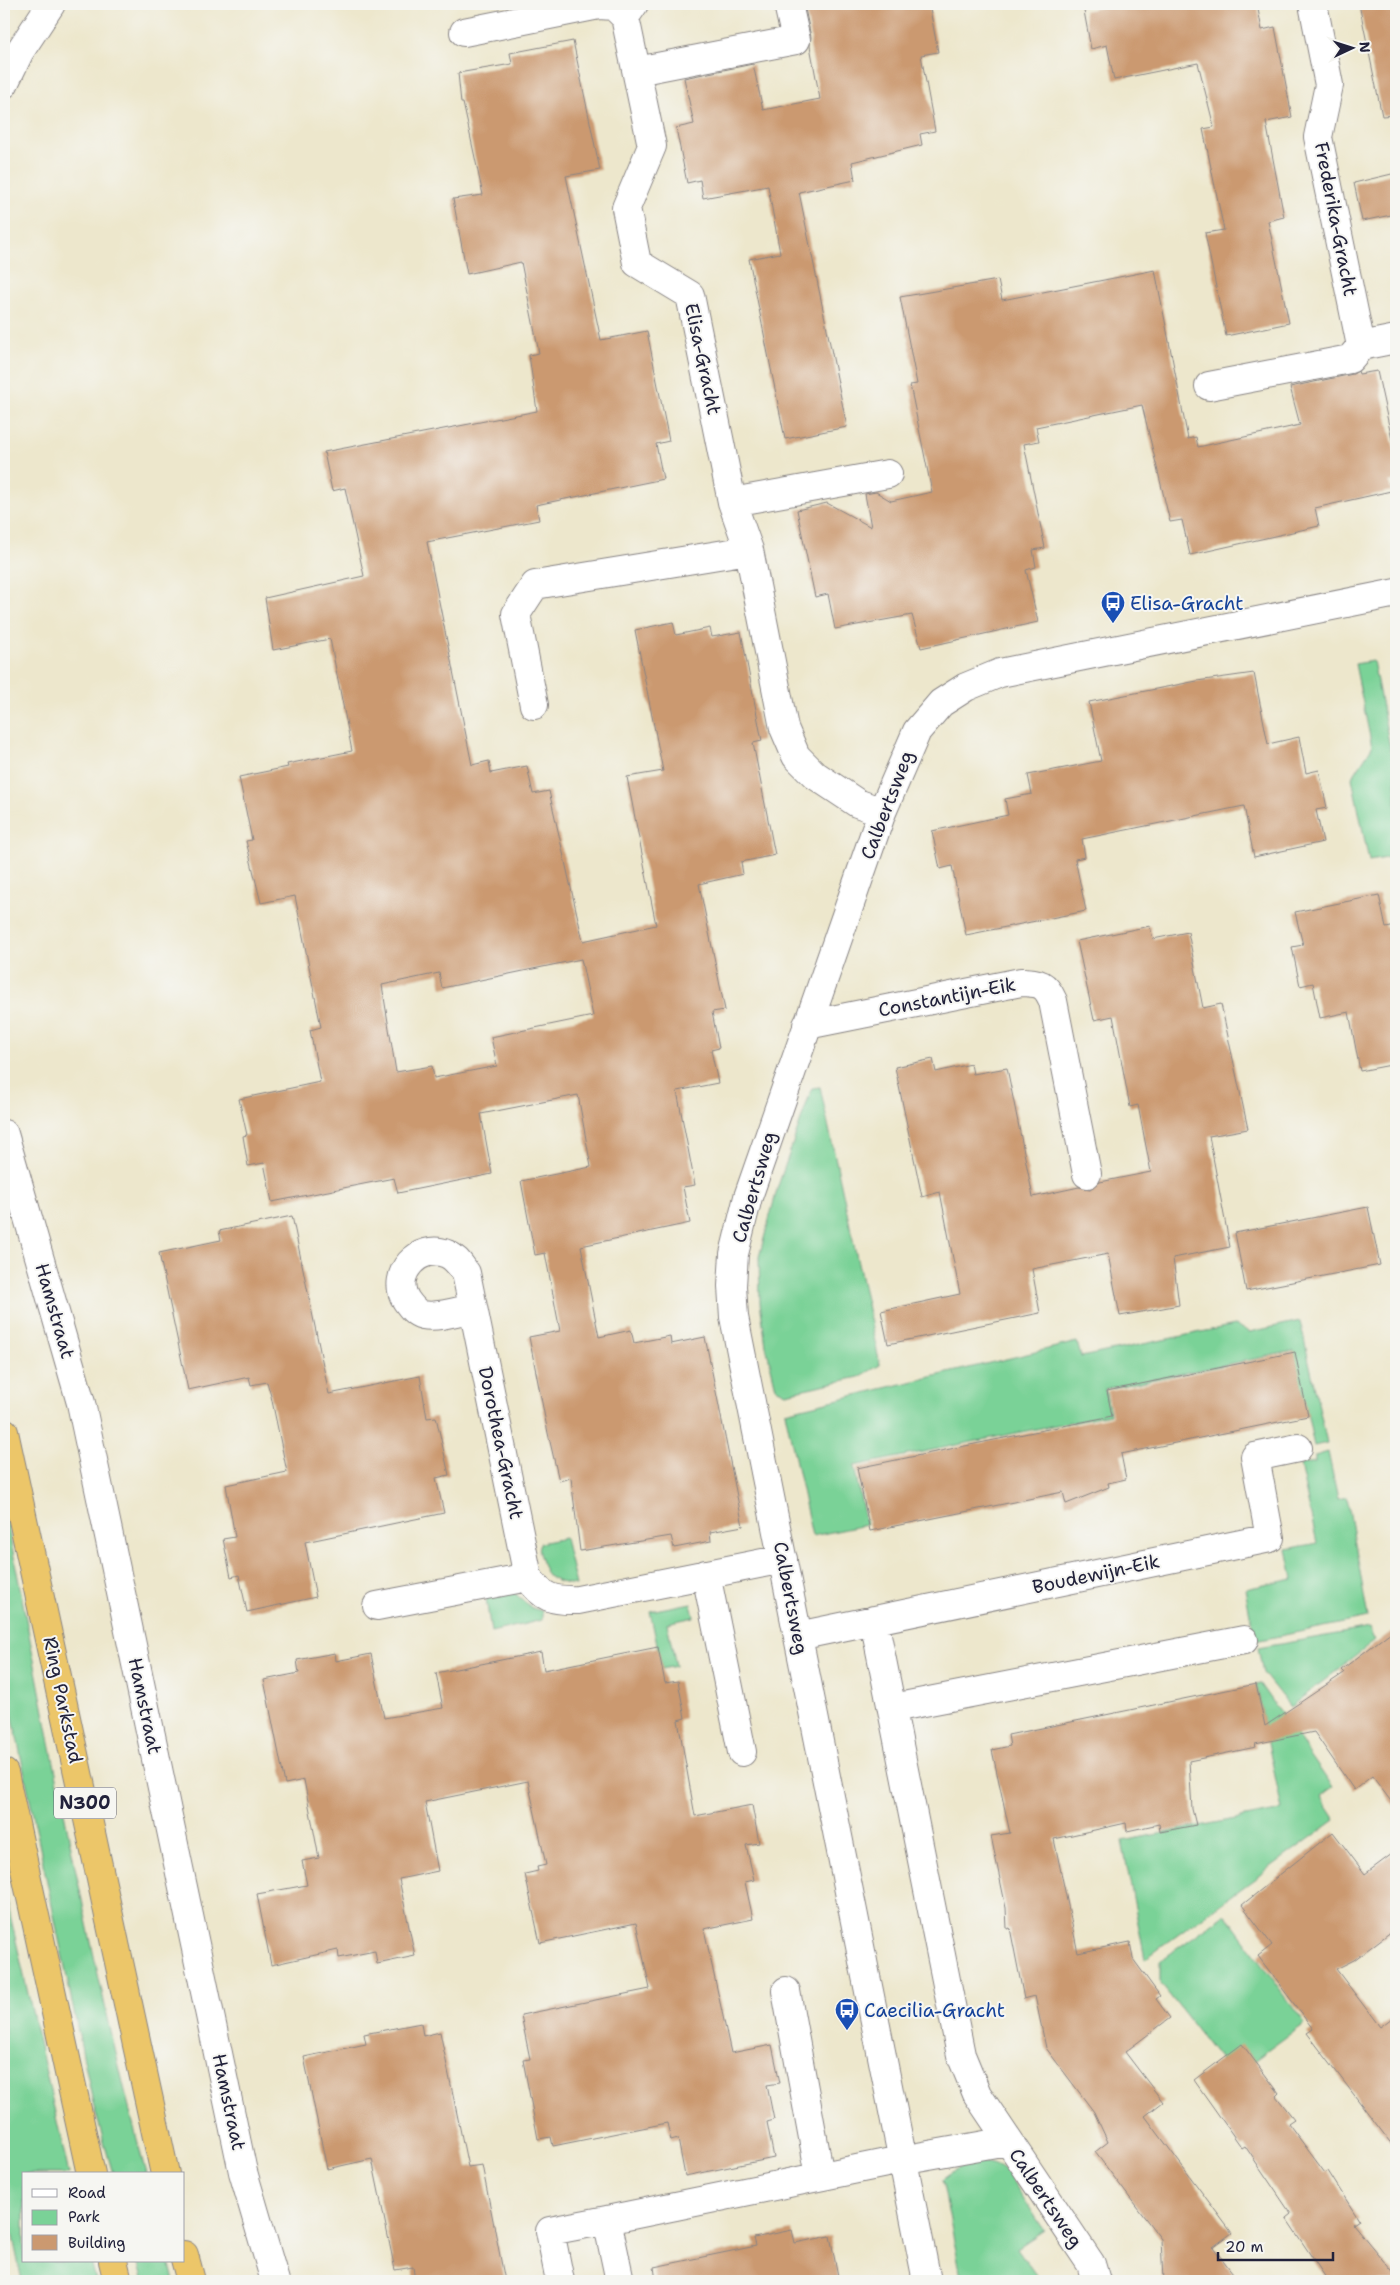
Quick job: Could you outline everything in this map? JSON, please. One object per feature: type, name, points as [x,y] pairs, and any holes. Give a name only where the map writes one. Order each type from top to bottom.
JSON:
[{"type":"highway","name":"Ring Parkstad","points":[[4,1432],[165,2172]]},
{"type":"highway","points":[[4,1773],[90,2172]]},
{"type":"highway","points":[[185,2259],[191,2281]]},
{"type":"highway","points":[[113,2262],[118,2281]]},
{"type":"street","points":[[4,84],[20,51],[51,4]]},
{"type":"street","points":[[638,71],[796,40],[788,4]]},
{"type":"street","name":"Frederika-Gracht","points":[[1313,4],[1329,85],[1318,137],[1361,346]]},
{"type":"street","name":"Elisa-Gracht","points":[[464,32],[599,5],[629,10],[652,146],[626,208],[637,263],[690,295],[732,502],[749,550],[784,728],[796,756],[815,774],[857,803],[882,812]]},
{"type":"street","points":[[1209,386],[1350,359],[1361,346],[1396,339]]},
{"type":"street","points":[[732,502],[888,474]]},
{"type":"street","points":[[534,705],[516,614],[534,586],[749,550]]},
{"type":"street","name":"Calbertsweg","points":[[927,2281],[901,2160],[734,1317],[732,1286],[734,1254],[748,1197],[806,1025],[882,812],[916,731],[941,703],[966,687],[1000,673],[1396,593]]},
{"type":"street","name":"Constantijn-Eik","points":[[806,1025],[1021,982],[1042,985],[1047,989],[1053,1002],[1087,1174]]},
{"type":"street","name":"Hamstraat","points":[[4,1134],[81,1403],[244,2172],[275,2281]]},
{"type":"street","name":"Dorothea-Gracht","points":[[473,1308],[528,1577]]},
{"type":"street","name":"Boudewijn-Eik","points":[[798,1636],[1270,1538],[1255,1457],[1298,1448]]},
{"type":"street","points":[[377,1606],[528,1577],[536,1590],[549,1598],[561,1601],[578,1600],[783,1559]]},
{"type":"street","points":[[706,1574],[742,1752]]},
{"type":"street","name":"Calbertsweg","points":[[874,1620],[893,1708],[960,2055],[977,2094],[1091,2264],[1096,2281]]},
{"type":"street","points":[[893,1708],[1244,1640]]},
{"type":"street","points":[[786,1991],[820,2176]]},
{"type":"street","name":"Calbertsweg","points":[[901,2160],[1007,2141]]},
{"type":"street","points":[[560,2281],[550,2231],[901,2160]]},
{"type":"street","points":[[607,2220],[620,2281]]},
{"type":"green space","points":[[1373,661],[1396,778],[1396,856],[1369,861],[1352,778],[1372,747],[1355,664]]},
{"type":"green space","points":[[820,1087],[880,1365],[859,1377],[786,1393],[776,1388],[766,1346],[760,1302],[759,1257],[778,1186],[812,1088]]},
{"type":"green space","points":[[1300,1321],[1327,1443],[1314,1446],[1294,1351],[1105,1389],[1110,1414],[854,1466],[866,1525],[812,1536],[785,1412],[1077,1342],[1081,1357],[1235,1325],[1250,1332]]},
{"type":"green space","points":[[1328,1452],[1338,1499],[1347,1497],[1368,1618],[1255,1641],[1245,1589],[1293,1579],[1287,1549],[1317,1543],[1300,1465],[1315,1462],[1315,1456]]},
{"type":"green space","points":[[4,1506],[87,1925],[145,2172],[112,2172],[93,2103],[4,1675]]},
{"type":"green space","points":[[565,1538],[576,1585],[552,1579],[543,1566],[539,1553],[540,1543]]},
{"type":"green space","points":[[512,1591],[532,1608],[542,1611],[542,1620],[491,1632],[486,1598]]},
{"type":"green space","points":[[691,1603],[694,1617],[667,1623],[676,1666],[662,1669],[650,1611]]},
{"type":"green space","points":[[1370,1628],[1375,1641],[1290,1707],[1263,1673],[1258,1648]]},
{"type":"green space","points":[[1260,1683],[1333,1788],[1320,1797],[1335,1820],[1145,1959],[1122,1841],[1282,1810],[1256,1684]]},
{"type":"green space","points":[[4,1888],[69,2172],[22,2172],[22,2262],[91,2262],[96,2281],[22,2281],[9,2218],[4,2179]]},
{"type":"green space","points":[[1225,1914],[1305,2023],[1233,2076],[1160,1983],[1160,1961]]},
{"type":"green space","points":[[980,2162],[995,2165],[1008,2174],[1044,2230],[1017,2248],[1040,2281],[962,2281],[942,2180],[960,2169]]},
{"type":"green space","points":[[138,2262],[169,2262],[174,2281],[144,2281]]},
{"type":"building","points":[[804,4],[929,4],[938,52],[921,55],[935,131],[920,134],[922,145],[852,162],[855,180],[799,192],[847,427],[785,439],[749,259],[780,253],[768,186],[703,198],[700,180],[687,183],[676,128],[694,124],[684,78],[753,64],[763,110],[820,99]]},
{"type":"building","points":[[1119,4],[1257,4],[1262,30],[1275,27],[1292,117],[1266,122],[1284,217],[1268,221],[1289,323],[1226,336],[1205,233],[1224,230],[1203,129],[1214,127],[1198,63],[1114,80],[1107,45],[1091,49],[1084,11]]},
{"type":"building","points":[[1359,4],[1396,4],[1396,115],[1382,116]]},
{"type":"building","points":[[573,41],[600,170],[566,176],[601,340],[647,331],[669,441],[656,444],[663,479],[536,505],[539,520],[427,542],[472,765],[489,761],[491,773],[527,766],[533,794],[549,791],[583,941],[656,925],[627,777],[663,771],[635,630],[673,622],[676,635],[710,628],[712,637],[741,632],[762,741],[753,743],[775,855],[741,862],[743,874],[699,884],[725,1010],[712,1012],[719,1048],[711,1050],[718,1083],[677,1091],[695,1185],[683,1187],[690,1223],[581,1246],[599,1337],[631,1330],[634,1343],[670,1336],[671,1344],[705,1337],[743,1526],[710,1532],[711,1541],[674,1548],[671,1536],[580,1551],[571,1478],[559,1481],[548,1433],[529,1337],[560,1331],[545,1253],[535,1255],[521,1181],[591,1167],[578,1095],[481,1114],[492,1174],[398,1193],[394,1178],[272,1202],[264,1163],[248,1166],[243,1136],[247,1135],[239,1099],[320,1082],[310,1030],[321,1027],[295,896],[261,903],[246,841],[252,840],[239,777],[288,767],[287,764],[352,751],[330,639],[273,650],[265,598],[364,576],[345,488],[332,491],[324,452],[537,411],[529,355],[539,353],[521,262],[467,274],[453,199],[483,195],[463,103],[461,103],[458,73],[512,64],[510,53]],"holes":[[[581,959],[593,1016],[491,1037],[497,1066],[434,1078],[432,1066],[396,1072],[382,985],[439,973],[442,988]]]},
{"type":"building","points":[[1396,173],[1396,214],[1362,221],[1354,183]]},
{"type":"building","points":[[1155,270],[1188,439],[1196,437],[1198,447],[1300,425],[1290,387],[1353,374],[1358,371],[1359,374],[1377,371],[1396,458],[1396,480],[1389,482],[1391,491],[1315,508],[1319,526],[1190,555],[1182,520],[1170,522],[1142,405],[1036,427],[1039,441],[1024,444],[1045,548],[1033,550],[1036,567],[1026,570],[1038,622],[921,648],[912,615],[835,629],[828,594],[815,597],[797,510],[827,503],[871,527],[865,494],[876,492],[891,501],[932,492],[910,385],[917,384],[900,297],[998,280],[1002,300]]},
{"type":"building","points":[[1254,673],[1268,744],[1299,737],[1306,773],[1319,770],[1327,808],[1316,810],[1323,842],[1254,857],[1244,806],[1082,839],[1085,857],[1075,859],[1086,911],[966,935],[952,866],[940,869],[932,831],[1008,815],[1005,799],[1032,794],[1028,775],[1101,761],[1089,702],[1197,681]]},
{"type":"building","points":[[1379,895],[1386,928],[1396,926],[1396,1064],[1360,1071],[1349,1012],[1320,1018],[1313,983],[1300,986],[1292,947],[1303,945],[1295,912]]},
{"type":"building","points":[[1150,926],[1153,939],[1188,932],[1203,1008],[1221,1004],[1248,1129],[1209,1136],[1230,1247],[1173,1258],[1179,1305],[1120,1316],[1108,1254],[1032,1269],[1040,1313],[888,1344],[881,1311],[960,1294],[940,1192],[922,1197],[895,1067],[933,1059],[936,1072],[971,1064],[973,1074],[1007,1068],[1033,1197],[1079,1187],[1090,1189],[1100,1182],[1151,1172],[1138,1105],[1130,1107],[1113,1016],[1094,1020],[1077,941]]},
{"type":"building","points":[[1368,1207],[1380,1265],[1246,1291],[1235,1233]]},
{"type":"building","points":[[292,1216],[329,1394],[420,1376],[427,1418],[436,1417],[449,1475],[436,1478],[444,1513],[305,1542],[316,1597],[247,1612],[239,1575],[231,1577],[223,1539],[235,1537],[226,1485],[287,1472],[271,1396],[267,1382],[251,1385],[249,1377],[188,1390],[159,1253],[221,1240],[219,1231]]},
{"type":"building","points":[[1295,1352],[1308,1416],[1121,1454],[1126,1479],[1108,1483],[1109,1487],[1066,1504],[1063,1492],[870,1531],[857,1468],[1112,1416],[1107,1391]]},
{"type":"building","points":[[1396,1628],[1396,1808],[1372,1776],[1354,1790],[1314,1732],[1255,1744],[1256,1747],[1189,1761],[1192,1809],[1196,1825],[1160,1832],[1159,1824],[1127,1831],[1126,1823],[1054,1839],[1078,1953],[1130,1942],[1133,1959],[1160,1996],[1156,1999],[1170,2018],[1125,2052],[1163,2102],[1145,2116],[1232,2233],[1213,2247],[1239,2281],[1163,2281],[1161,2239],[1095,2152],[1108,2142],[1094,2112],[1046,2048],[1035,1996],[1024,1999],[1010,1928],[1007,1929],[1006,1908],[991,1836],[1010,1833],[992,1750],[1010,1746],[1008,1735],[1256,1684],[1265,1726],[1344,1673],[1341,1670]]},
{"type":"building","points":[[658,1647],[665,1683],[678,1681],[685,1718],[678,1720],[695,1816],[752,1805],[759,1843],[746,1845],[754,1880],[745,1882],[753,1919],[704,1929],[731,2053],[772,2045],[780,2083],[767,2085],[774,2120],[767,2122],[774,2158],[685,2176],[678,2139],[671,2141],[667,2123],[553,2146],[551,2137],[538,2139],[523,2060],[530,2059],[521,2015],[650,1989],[636,1923],[540,1943],[525,1874],[538,1871],[537,1867],[546,1865],[528,1781],[425,1802],[438,1871],[399,1879],[415,1956],[377,1964],[375,1951],[339,1958],[338,1950],[271,1965],[257,1894],[307,1885],[302,1861],[319,1858],[304,1780],[285,1784],[264,1680],[299,1673],[297,1660],[335,1653],[336,1661],[371,1654],[384,1718],[443,1708],[436,1673],[541,1652],[544,1670]]},
{"type":"building","points":[[1333,1832],[1365,1874],[1396,1851],[1396,1928],[1354,1960],[1336,1969],[1380,2027],[1396,2015],[1396,2150],[1307,2033],[1313,2029],[1258,1956],[1272,1945],[1242,1905]]},
{"type":"building","points":[[421,2023],[423,2036],[440,2032],[468,2167],[482,2165],[505,2281],[415,2281],[413,2267],[395,2270],[372,2159],[327,2169],[304,2057],[366,2044],[364,2034]]},
{"type":"building","points":[[1242,2044],[1279,2093],[1276,2096],[1294,2119],[1288,2123],[1325,2173],[1328,2171],[1359,2220],[1353,2224],[1396,2276],[1396,2281],[1328,2281],[1286,2218],[1291,2214],[1245,2146],[1242,2148],[1194,2080]]},
{"type":"building","points":[[792,2230],[795,2243],[830,2236],[839,2281],[656,2281],[654,2267],[756,2246],[754,2238]]},
{"type":"place","name":"Elisa-Gracht","points":[[1113,624]]},
{"type":"place","name":"Caecilia-Gracht","points":[[847,2031]]}]
